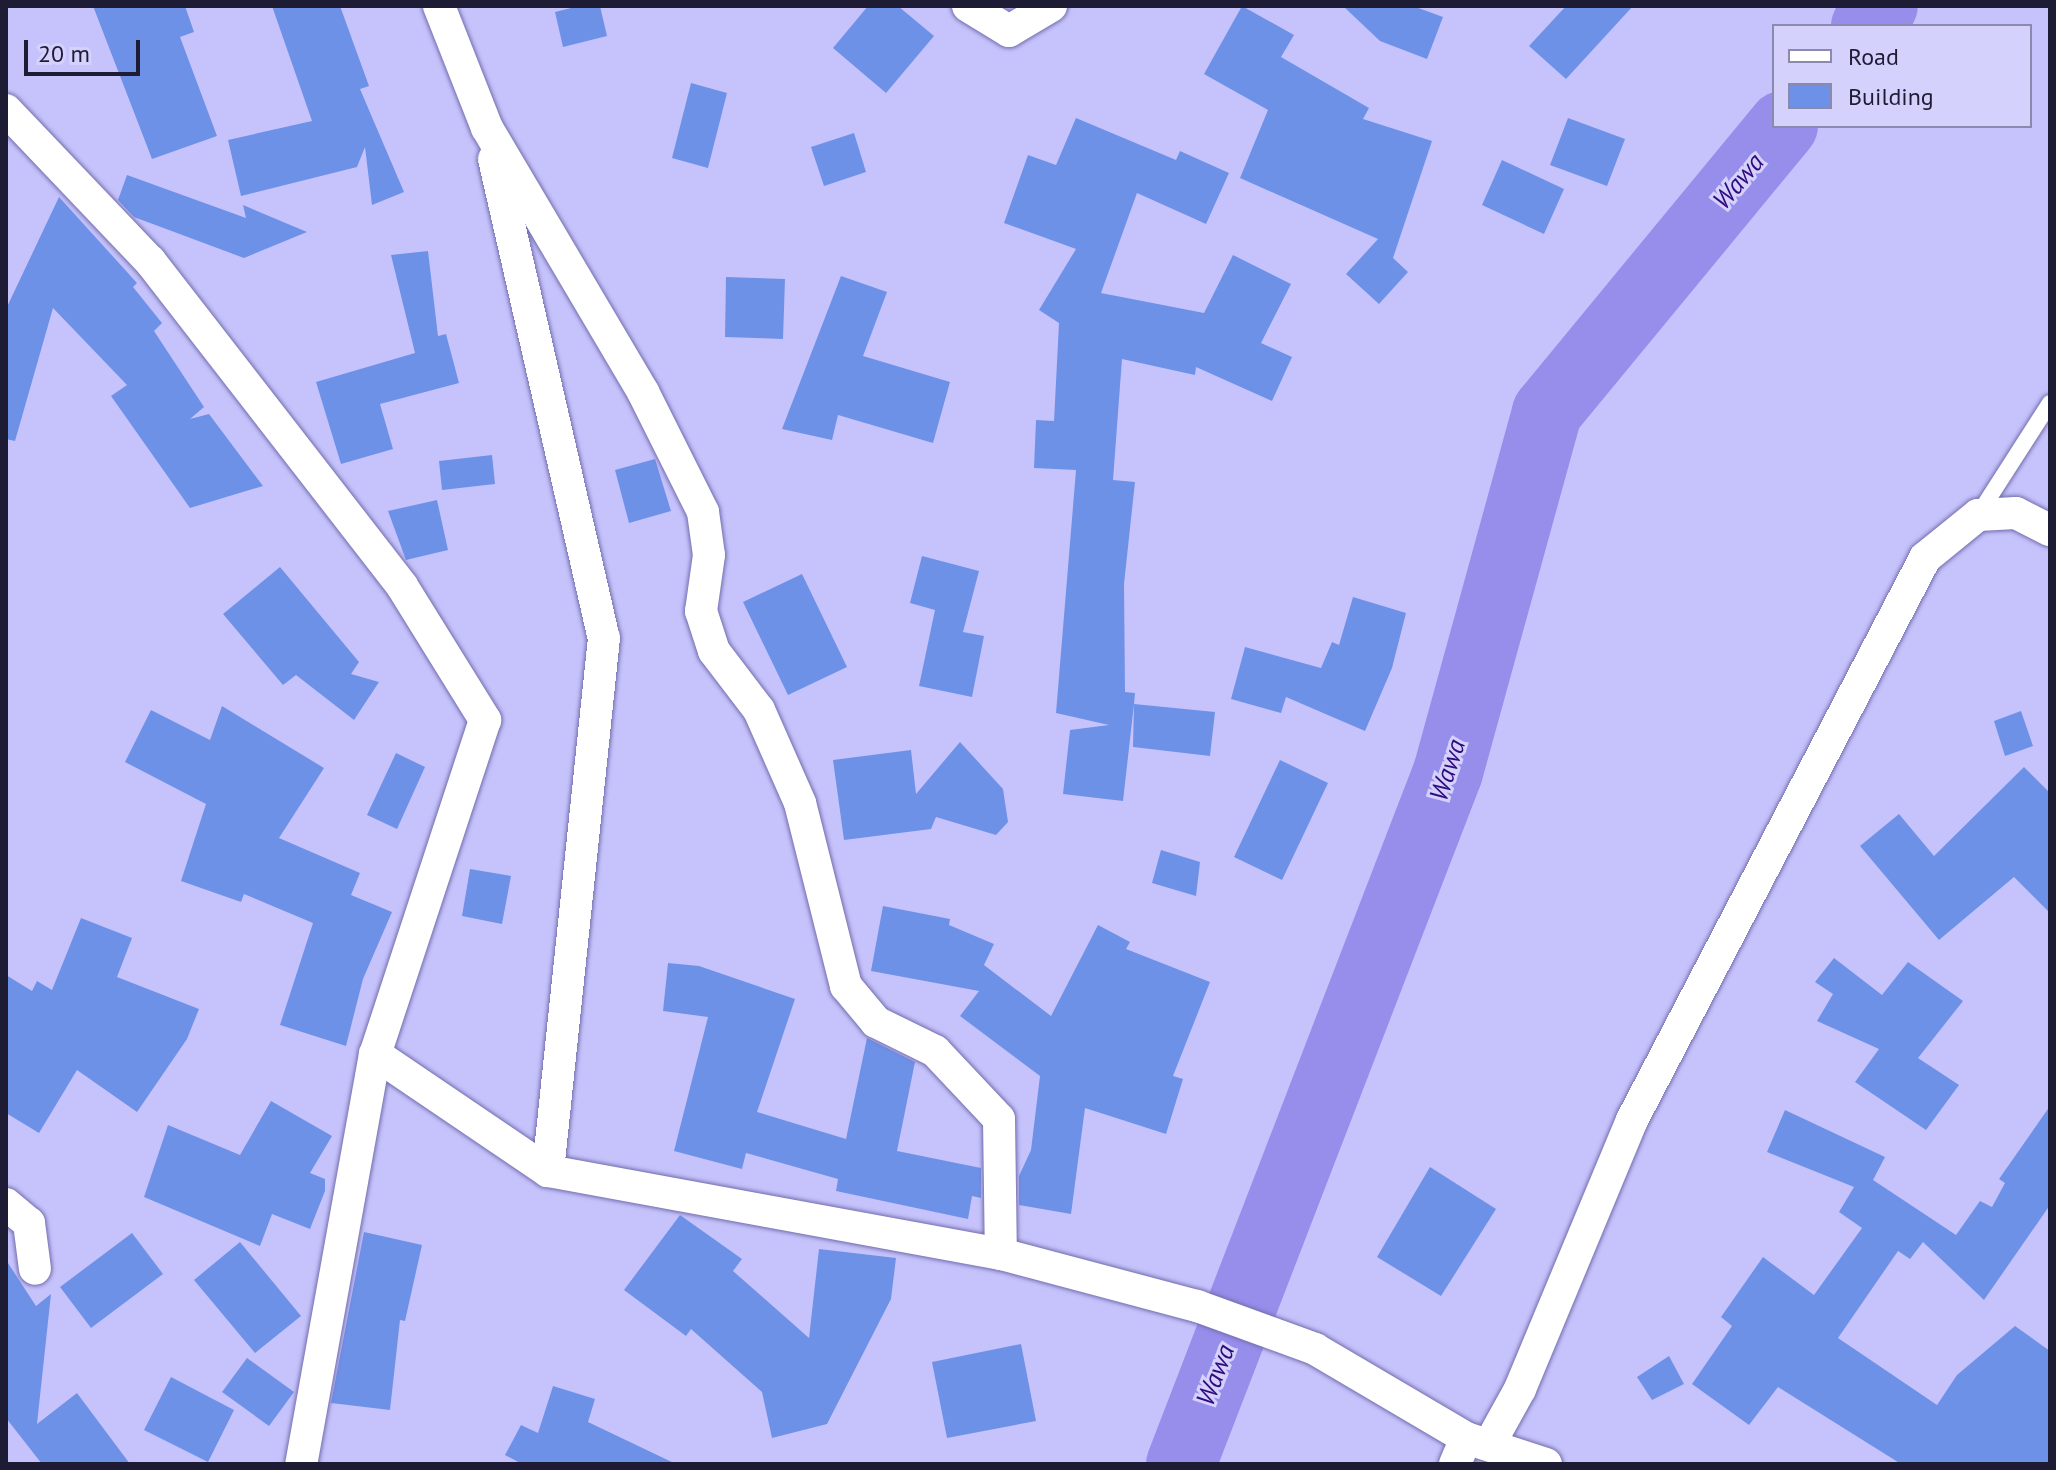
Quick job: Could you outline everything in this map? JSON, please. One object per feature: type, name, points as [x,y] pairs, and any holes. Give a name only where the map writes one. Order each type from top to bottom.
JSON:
[{"type":"street","points":[[439,6],[487,128],[604,638],[548,1171]]},
{"type":"street","points":[[968,6],[1009,31],[1051,6]]},
{"type":"street","points":[[6,110],[150,261],[402,586],[485,720],[375,1054],[301,1464]]},
{"type":"street","points":[[487,128],[643,392],[703,512],[709,555],[701,611],[714,651],[759,710],[800,803],[846,986],[876,1022],[935,1051],[999,1119],[1001,1254]]},
{"type":"street","points":[[1470,1449],[1520,1389],[1632,1120],[1925,558],[1978,515],[2016,513],[2050,530]]},
{"type":"street","points":[[375,1054],[548,1171],[1001,1254],[1197,1306],[1315,1349],[1470,1449],[1546,1464]]},
{"type":"street","points":[[6,1204],[29,1223],[35,1269]]},
{"type":"lane","points":[[1978,515],[2050,403]]},
{"type":"building","points":[[93,6],[185,6],[194,32],[180,37],[217,136],[152,159]]},
{"type":"building","points":[[272,6],[340,6],[369,86],[360,89],[404,192],[372,205],[365,147],[357,167],[241,196],[228,140],[312,121]]},
{"type":"building","points":[[579,6],[600,6],[607,36],[563,47],[555,12]]},
{"type":"building","points":[[868,6],[898,6],[934,36],[886,93],[833,48]]},
{"type":"building","points":[[1242,6],[1294,35],[1281,57],[1369,108],[1363,119],[1432,141],[1393,258],[1408,272],[1379,304],[1346,274],[1378,239],[1240,178],[1268,110],[1204,74]]},
{"type":"building","points":[[1343,6],[1413,6],[1443,17],[1427,59],[1380,41]]},
{"type":"building","points":[[1566,6],[1633,6],[1566,79],[1529,46]]},
{"type":"building","points":[[691,83],[727,93],[708,168],[672,158]]},
{"type":"building","points":[[1076,118],[1176,160],[1180,151],[1229,173],[1206,224],[1137,193],[1101,293],[1204,313],[1233,255],[1291,284],[1261,343],[1292,357],[1272,401],[1196,367],[1195,375],[1122,359],[1113,480],[1135,482],[1124,584],[1125,692],[1135,693],[1123,801],[1063,794],[1070,730],[1109,725],[1056,713],[1076,470],[1034,468],[1036,420],[1054,421],[1059,323],[1039,310],[1076,249],[1004,223],[1028,155],[1056,165]]},
{"type":"building","points":[[1568,118],[1625,139],[1607,186],[1550,165]]},
{"type":"building","points":[[854,133],[866,172],[824,186],[811,147]]},
{"type":"building","points":[[1502,160],[1564,189],[1544,234],[1482,205]]},
{"type":"building","points":[[127,175],[246,218],[243,205],[307,232],[244,258],[134,217],[118,200]]},
{"type":"building","points":[[59,197],[137,283],[133,287],[162,323],[154,331],[204,407],[190,419],[209,414],[263,486],[190,508],[111,396],[127,385],[53,308],[15,441],[6,439],[6,309]]},
{"type":"building","points":[[428,251],[438,336],[446,334],[459,383],[380,404],[393,449],[341,464],[316,382],[415,353],[391,255]]},
{"type":"building","points":[[841,276],[887,292],[863,356],[950,382],[933,443],[838,415],[832,440],[782,429]]},
{"type":"building","points":[[726,277],[785,279],[783,339],[725,337]]},
{"type":"building","points":[[492,455],[495,484],[442,490],[439,461]]},
{"type":"building","points":[[655,459],[671,511],[629,523],[615,470]]},
{"type":"building","points":[[437,500],[448,550],[406,560],[388,511]]},
{"type":"building","points":[[922,556],[979,571],[963,632],[984,636],[972,697],[919,686],[935,610],[910,603]]},
{"type":"building","points":[[280,567],[359,662],[351,674],[379,682],[354,720],[296,675],[283,685],[223,614]]},
{"type":"building","points":[[802,574],[847,667],[788,695],[743,602]]},
{"type":"building","points":[[1353,597],[1406,613],[1392,668],[1365,731],[1286,697],[1281,713],[1231,699],[1245,647],[1321,668],[1332,642],[1339,645]]},
{"type":"building","points":[[1134,704],[1215,712],[1210,756],[1133,747]]},
{"type":"building","points":[[222,706],[324,768],[279,838],[360,873],[351,895],[392,912],[363,979],[346,1046],[280,1025],[313,923],[244,894],[241,902],[181,881],[206,804],[125,762],[151,710],[210,740]]},
{"type":"building","points":[[2021,711],[2033,746],[2005,756],[1994,721]]},
{"type":"building","points":[[960,742],[1003,789],[1008,822],[996,835],[936,817],[931,829],[844,840],[833,760],[911,750],[916,794]]},
{"type":"building","points":[[396,753],[425,767],[397,829],[367,815]]},
{"type":"building","points":[[1280,760],[1328,783],[1282,880],[1234,857]]},
{"type":"building","points":[[2024,767],[2050,793],[2050,913],[2014,877],[1939,940],[1860,846],[1899,814],[1934,856]]},
{"type":"building","points":[[1161,850],[1200,862],[1196,896],[1152,883]]},
{"type":"building","points":[[470,869],[511,876],[502,924],[462,916]]},
{"type":"building","points":[[883,906],[950,919],[949,925],[994,944],[984,965],[1051,1016],[1098,925],[1130,942],[1126,949],[1210,982],[1173,1076],[1183,1079],[1166,1134],[1085,1108],[1071,1214],[1019,1205],[1019,1176],[1031,1150],[1040,1076],[960,1016],[979,991],[871,971]]},
{"type":"building","points":[[81,918],[132,938],[117,977],[199,1009],[187,1039],[137,1112],[77,1070],[39,1133],[6,1113],[6,975],[32,991],[37,981],[52,990]]},
{"type":"building","points":[[1834,958],[1882,995],[1908,962],[1963,1001],[1918,1058],[1959,1085],[1926,1130],[1855,1082],[1879,1049],[1817,1021],[1833,994],[1815,982]]},
{"type":"building","points":[[668,963],[699,966],[795,999],[757,1112],[846,1139],[867,1038],[915,1062],[897,1151],[981,1168],[981,1198],[972,1196],[968,1219],[836,1191],[838,1179],[746,1153],[742,1169],[674,1151],[708,1017],[663,1011]]},
{"type":"building","points":[[271,1101],[332,1136],[310,1173],[325,1179],[325,1191],[310,1229],[272,1214],[260,1246],[144,1197],[168,1125],[240,1155]]},
{"type":"building","points":[[2050,1106],[2050,1205],[1984,1300],[1923,1242],[1910,1259],[1898,1251],[1838,1338],[1937,1405],[1957,1375],[2015,1326],[2050,1351],[2050,1464],[1901,1464],[1778,1387],[1749,1425],[1692,1384],[1732,1326],[1721,1317],[1763,1257],[1814,1295],[1862,1228],[1839,1212],[1854,1187],[1767,1152],[1785,1110],[1885,1157],[1873,1180],[1956,1235],[1980,1201],[1992,1207],[2005,1183],[1999,1179]]},
{"type":"building","points":[[1430,1167],[1496,1209],[1441,1296],[1377,1257]]},
{"type":"building","points":[[680,1215],[742,1259],[733,1271],[809,1338],[819,1249],[896,1258],[891,1299],[827,1424],[772,1438],[762,1392],[691,1329],[686,1336],[624,1290]]},
{"type":"building","points":[[364,1232],[422,1245],[405,1321],[400,1320],[390,1410],[331,1403]]},
{"type":"building","points":[[132,1233],[163,1274],[91,1328],[60,1287]]},
{"type":"building","points":[[240,1242],[301,1316],[255,1353],[194,1280]]},
{"type":"building","points":[[6,1260],[36,1306],[51,1294],[37,1424],[77,1393],[130,1464],[42,1464],[6,1418]]},
{"type":"building","points":[[1021,1344],[1036,1421],[947,1438],[932,1362]]},
{"type":"building","points":[[1669,1356],[1684,1384],[1652,1400],[1637,1377]]},
{"type":"building","points":[[247,1358],[294,1392],[269,1426],[222,1392]]},
{"type":"building","points":[[171,1377],[234,1410],[208,1462],[144,1430]]},
{"type":"building","points":[[553,1386],[595,1399],[588,1422],[676,1464],[522,1464],[505,1455],[521,1425],[538,1433]]},
{"type":"waterway","name":"Wawa","points":[[1868,24],[1883,6]]},
{"type":"waterway","name":"Wawa","points":[[1181,1464],[1448,772],[1547,412],[1781,128]]}]
